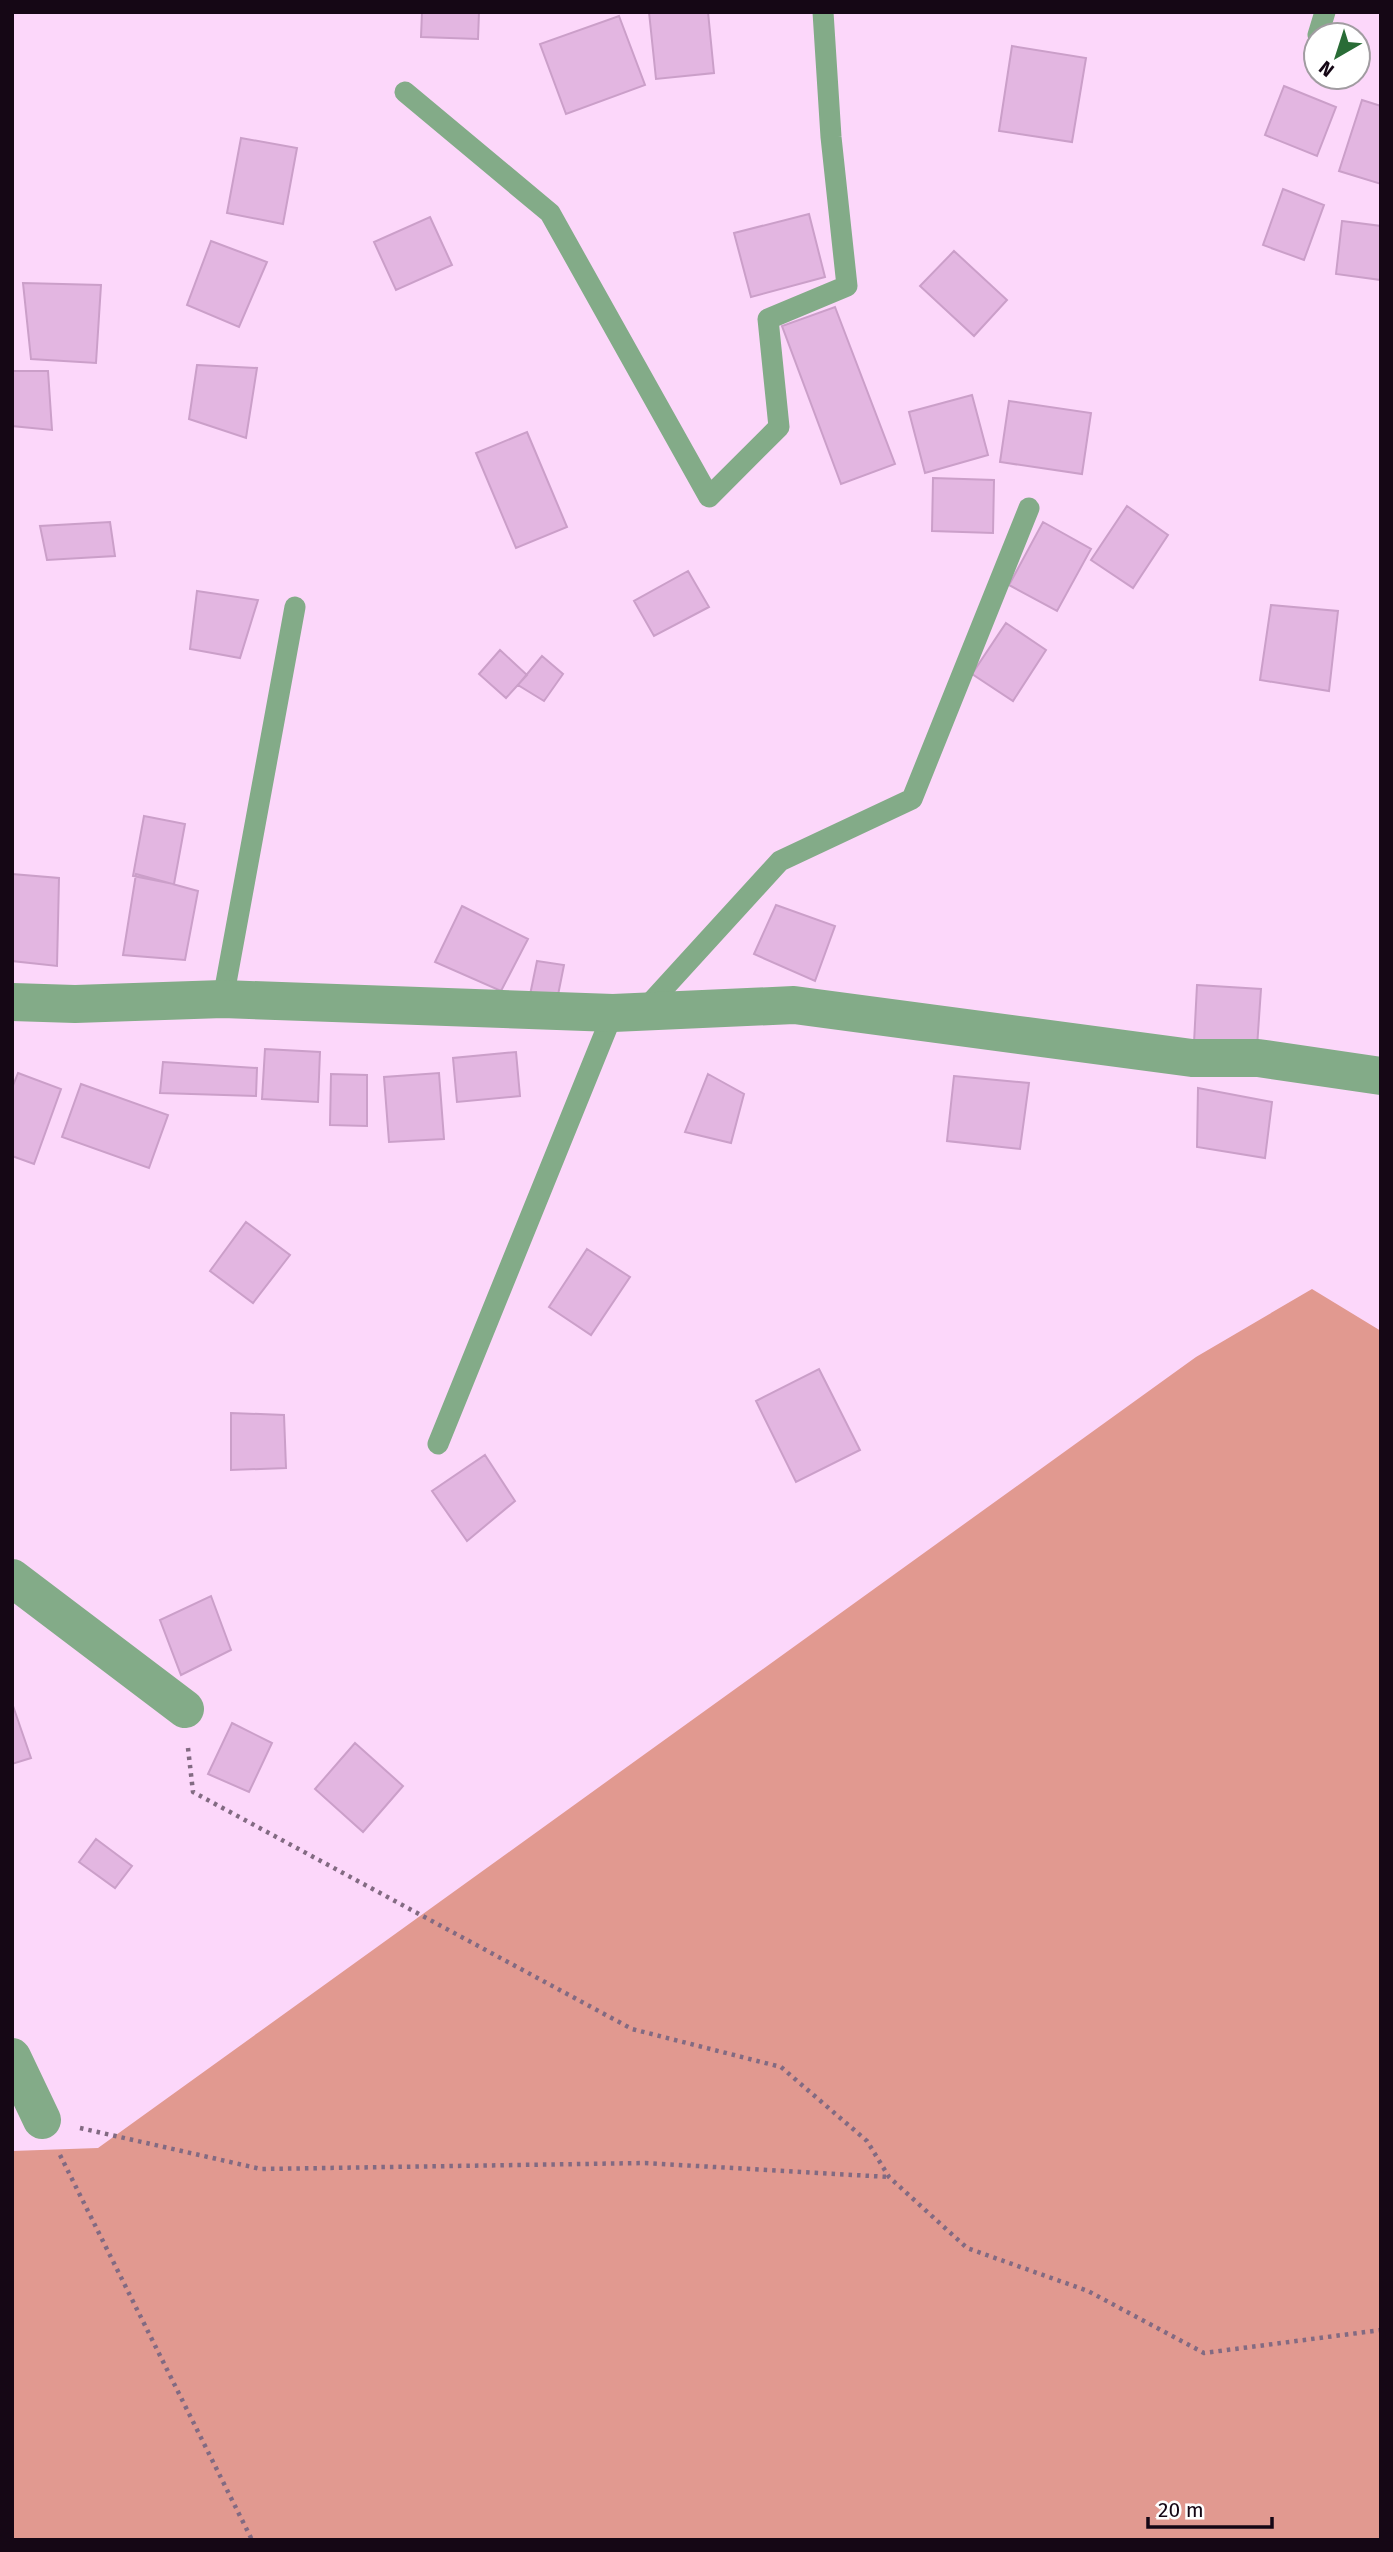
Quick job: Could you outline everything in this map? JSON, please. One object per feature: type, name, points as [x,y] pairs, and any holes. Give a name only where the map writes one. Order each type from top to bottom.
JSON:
[{"type":"street","points":[[12,1003],[75,1004],[223,999],[627,1013],[794,1005],[1192,1058],[1258,1058],[1381,1076]]},
{"type":"street","points":[[12,1578],[185,1709]]},
{"type":"street","points":[[12,2057],[42,2120]]},
{"type":"lane","points":[[405,92],[550,213],[709,497],[779,427],[768,319],[847,286],[831,137],[823,12]]},
{"type":"lane","points":[[438,1444],[627,1013],[779,861],[912,799],[1029,508]]},
{"type":"lane","points":[[223,999],[295,607]]},
{"type":"path","points":[[185,1709],[193,1792],[632,2029],[781,2067],[867,2141],[889,2177],[967,2248],[1088,2291],[1204,2354],[1381,2330]]},
{"type":"path","points":[[42,2120],[261,2169],[645,2163],[889,2177]]},
{"type":"path","points":[[42,2120],[252,2540]]},
{"type":"shaded area","points":[[1312,1289],[1381,1331],[1381,2540],[12,2540],[12,2151],[98,2148],[1196,1357]]},
{"type":"building","points":[[422,12],[479,12],[478,39],[421,37]]},
{"type":"building","points":[[649,12],[708,12],[714,73],[656,79]]},
{"type":"building","points":[[619,16],[645,85],[566,114],[540,44]]},
{"type":"building","points":[[1012,46],[1086,58],[1072,142],[999,131]]},
{"type":"building","points":[[1284,86],[1336,107],[1317,156],[1265,135]]},
{"type":"building","points":[[1362,100],[1381,106],[1381,184],[1339,171]]},
{"type":"building","points":[[241,138],[297,148],[283,224],[227,213]]},
{"type":"building","points":[[1283,189],[1324,205],[1304,260],[1263,245]]},
{"type":"building","points":[[809,214],[825,277],[751,297],[734,233]]},
{"type":"building","points":[[430,217],[452,265],[396,290],[374,242]]},
{"type":"building","points":[[1342,221],[1381,226],[1381,280],[1336,274]]},
{"type":"building","points":[[211,241],[267,262],[239,327],[187,305]]},
{"type":"building","points":[[954,251],[1007,300],[974,336],[920,286]]},
{"type":"building","points":[[23,283],[101,285],[96,363],[31,359]]},
{"type":"building","points":[[835,307],[895,464],[841,484],[782,326]]},
{"type":"building","points":[[197,365],[257,368],[246,438],[189,419]]},
{"type":"building","points":[[12,371],[48,371],[52,430],[12,426]]},
{"type":"building","points":[[972,395],[988,455],[925,473],[909,412]]},
{"type":"building","points":[[1009,401],[1091,413],[1082,474],[1000,462]]},
{"type":"building","points":[[527,432],[567,527],[516,548],[476,453]]},
{"type":"building","points":[[933,478],[994,480],[993,533],[932,531]]},
{"type":"building","points":[[1127,506],[1168,535],[1133,588],[1091,560]]},
{"type":"building","points":[[110,522],[115,556],[47,560],[40,526]]},
{"type":"building","points":[[1043,522],[1091,549],[1057,611],[1009,585]]},
{"type":"building","points":[[688,571],[709,607],[654,636],[634,601]]},
{"type":"building","points":[[197,591],[258,600],[240,658],[190,649]]},
{"type":"building","points":[[1271,605],[1338,611],[1329,691],[1260,680]]},
{"type":"building","points":[[1006,623],[1046,650],[1013,701],[972,674]]},
{"type":"building","points":[[500,650],[527,675],[506,698],[479,674]]},
{"type":"building","points":[[542,656],[563,674],[544,701],[518,685]]},
{"type":"building","points":[[144,816],[185,824],[174,884],[133,876]]},
{"type":"building","points":[[12,874],[59,878],[57,966],[12,961]]},
{"type":"building","points":[[136,874],[198,891],[185,960],[123,955]]},
{"type":"building","points":[[776,905],[835,926],[815,981],[754,954]]},
{"type":"building","points":[[462,906],[528,939],[501,991],[435,962]]},
{"type":"building","points":[[537,961],[564,965],[557,1000],[530,995]]},
{"type":"building","points":[[1197,985],[1261,989],[1257,1047],[1194,1043]]},
{"type":"building","points":[[265,1049],[320,1052],[318,1102],[262,1099]]},
{"type":"building","points":[[516,1052],[520,1096],[457,1102],[453,1058]]},
{"type":"building","points":[[163,1062],[257,1068],[256,1096],[160,1093]]},
{"type":"building","points":[[18,1073],[61,1089],[34,1164],[12,1156],[12,1088]]},
{"type":"building","points":[[439,1073],[444,1139],[389,1142],[384,1077]]},
{"type":"building","points":[[331,1074],[367,1075],[367,1126],[330,1125]]},
{"type":"building","points":[[708,1074],[744,1094],[731,1143],[685,1132]]},
{"type":"building","points":[[954,1076],[1029,1083],[1020,1149],[947,1141]]},
{"type":"building","points":[[81,1084],[168,1115],[149,1168],[62,1137]]},
{"type":"building","points":[[1198,1088],[1272,1102],[1265,1158],[1197,1147]]},
{"type":"building","points":[[246,1222],[290,1255],[253,1303],[210,1271]]},
{"type":"building","points":[[587,1249],[630,1277],[591,1335],[549,1307]]},
{"type":"building","points":[[819,1369],[860,1450],[796,1482],[756,1401]]},
{"type":"building","points":[[231,1413],[284,1415],[286,1468],[231,1470]]},
{"type":"building","points":[[485,1455],[515,1501],[467,1541],[432,1491]]},
{"type":"building","points":[[211,1596],[231,1650],[181,1675],[160,1620]]},
{"type":"building","points":[[12,1703],[31,1758],[12,1764]]},
{"type":"building","points":[[232,1723],[272,1743],[249,1792],[208,1774]]},
{"type":"building","points":[[355,1743],[403,1786],[363,1832],[315,1789]]},
{"type":"building","points":[[96,1839],[132,1866],[115,1888],[79,1862]]}]
